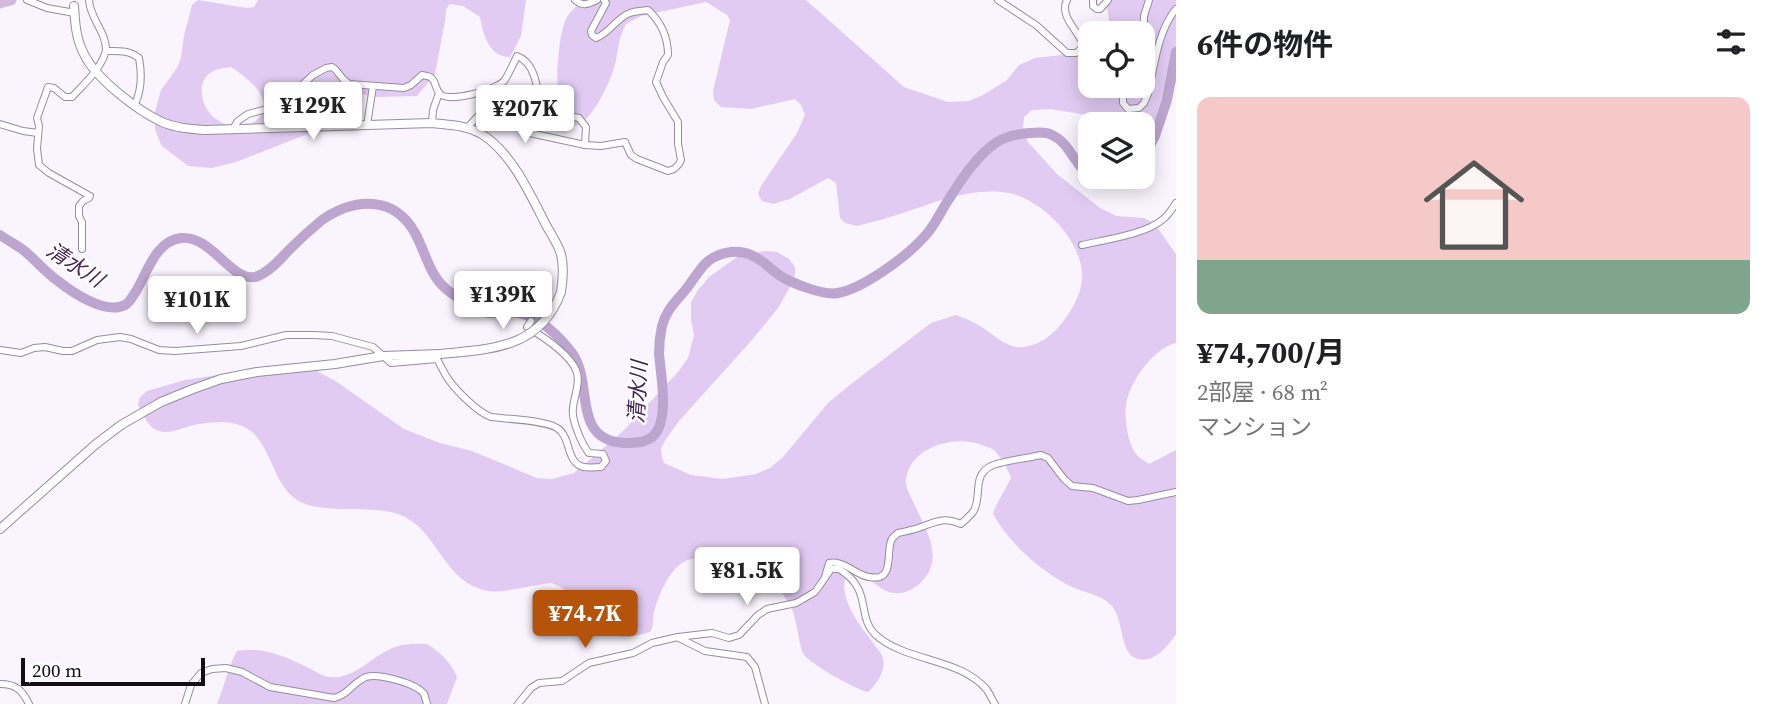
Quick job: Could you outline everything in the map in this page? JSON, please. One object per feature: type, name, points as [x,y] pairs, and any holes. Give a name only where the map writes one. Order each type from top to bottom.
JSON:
[{"type":"main road","points":[[0,3],[11,0]]},
{"type":"street","points":[[0,529],[96,444],[121,425],[161,402],[221,379],[257,372],[383,356],[490,349],[516,342],[526,337],[543,321],[557,302],[563,279],[560,253],[531,196],[507,158],[497,146],[478,132],[432,123],[205,130],[164,123],[95,72],[80,45],[74,9],[47,8],[27,0]]},
{"type":"street","points":[[82,249],[82,222],[78,211],[80,203],[90,196],[48,173],[39,164],[37,113],[48,87],[54,88],[62,96],[72,97],[101,64],[106,44],[94,20],[89,0]]},
{"type":"street","points":[[575,0],[579,4],[587,5],[597,0]]},
{"type":"street","points":[[467,128],[480,114],[490,110],[498,111],[530,133],[585,145],[601,146],[625,142],[631,155],[637,159],[668,171],[674,169],[681,160],[678,122],[656,82],[668,55],[665,34],[648,10],[629,13],[604,35],[596,38],[591,31],[606,3],[604,0]]},
{"type":"street","points":[[998,0],[1036,25],[1067,53],[1076,53],[1083,44],[1064,11],[1067,0]]},
{"type":"street","points":[[1093,0],[1093,6],[1100,9],[1108,0]]},
{"type":"street","points":[[1143,21],[1149,0]]},
{"type":"street","points":[[1155,65],[1164,28],[1176,9]]},
{"type":"street","points":[[106,51],[124,51],[139,58],[141,83],[135,104]]},
{"type":"street","points":[[439,93],[448,97],[463,97],[497,87],[504,81],[517,56],[520,57],[525,60],[533,74],[540,99],[541,118],[546,121],[567,116],[579,118],[586,127],[585,145]]},
{"type":"street","points":[[325,127],[303,96],[305,87],[320,73],[332,67],[349,84],[404,88],[422,75],[428,76],[436,83],[439,93],[432,123]]},
{"type":"street","points":[[232,130],[238,121],[248,114],[279,106],[313,75],[320,73]]},
{"type":"street","points":[[367,125],[373,86]]},
{"type":"street","points":[[1123,98],[1123,103],[1128,108],[1139,108],[1146,98]]},
{"type":"street","points":[[0,124],[38,133]]},
{"type":"street","points":[[1082,245],[1156,225],[1165,219],[1176,203]]},
{"type":"street","points":[[0,350],[21,353],[45,347],[72,351],[97,340],[120,337],[159,350],[175,351],[241,346],[286,335],[332,336],[373,347],[391,363],[437,359],[451,383],[483,414],[551,425],[560,429],[572,458],[578,464],[601,467],[606,461],[603,454],[589,453],[583,447],[572,412],[577,371],[564,355],[527,327],[531,321]]},
{"type":"street","points":[[825,579],[829,563],[837,562],[867,577],[877,578],[884,574],[889,566],[890,543],[898,533],[939,520],[951,520],[961,524],[974,511],[981,474],[991,466],[1041,455],[1048,458],[1072,486],[1093,488],[1128,501],[1176,492]]},
{"type":"street","points":[[518,704],[539,682],[562,681],[589,663],[633,653],[653,643],[712,633],[729,638],[739,635],[767,609],[796,603],[815,592],[831,569],[839,569],[848,574],[860,590],[869,628],[878,637],[893,647],[951,667],[973,679],[986,689],[995,704]]},
{"type":"street","points":[[677,637],[705,651],[747,657],[755,667],[765,704]]},
{"type":"street","points":[[185,704],[191,685],[201,673],[212,668],[226,668],[242,672],[270,687],[334,698],[341,697],[359,681],[376,676],[417,687],[425,695],[427,704]]},
{"type":"street","points":[[0,684],[15,685],[29,704]]},
{"type":"shaded area","points":[[198,0],[247,8],[254,7],[258,0],[526,0],[521,36],[510,57],[492,49],[485,37],[480,17],[463,6],[450,4],[446,9],[435,74],[417,96],[376,97],[351,92],[328,121],[310,133],[236,162],[212,168],[188,166],[161,145],[155,129],[155,112],[161,90],[181,58],[192,5]],"holes":[[[231,67],[258,91],[264,108],[252,123],[237,130],[208,111],[202,97],[202,87],[206,77],[217,70]]]},
{"type":"shaded area","points":[[584,0],[806,0],[904,87],[948,102],[969,101],[983,95],[1007,80],[1019,65],[1035,58],[1078,52],[1078,98],[1155,98],[1155,21],[1109,21],[1106,0],[1176,0],[1176,83],[1155,124],[1155,112],[1078,114],[1050,109],[1032,110],[1024,117],[1023,129],[1028,142],[1057,174],[1100,208],[1117,216],[1144,218],[1154,223],[1176,254],[1176,343],[1159,352],[1137,377],[1128,396],[1126,410],[1127,431],[1140,458],[1149,464],[1176,450],[1176,634],[1169,644],[1155,656],[1144,660],[1132,656],[1124,643],[1118,617],[1110,604],[1055,578],[1025,554],[1007,535],[993,514],[1011,477],[994,450],[979,444],[957,441],[945,443],[924,452],[909,468],[907,487],[926,528],[932,549],[930,569],[920,583],[907,591],[891,593],[849,571],[844,589],[846,599],[862,629],[883,658],[880,677],[868,692],[834,676],[804,655],[794,614],[786,598],[766,577],[745,566],[708,558],[685,561],[671,573],[662,589],[650,632],[628,637],[618,636],[602,630],[568,592],[551,583],[493,592],[473,586],[451,568],[426,534],[403,516],[377,510],[317,507],[293,497],[280,481],[261,442],[241,425],[210,423],[164,432],[151,426],[138,405],[140,397],[147,391],[185,380],[288,364],[315,370],[337,382],[404,429],[440,443],[472,451],[537,478],[552,479],[574,473],[623,431],[688,358],[694,335],[691,302],[709,277],[737,257],[765,251],[777,252],[789,259],[795,267],[790,287],[778,308],[679,421],[661,448],[664,463],[691,475],[723,479],[756,474],[770,468],[783,457],[828,403],[931,323],[956,315],[977,324],[1005,343],[1022,347],[1034,345],[1050,336],[1069,313],[1082,280],[1076,250],[1057,222],[1031,202],[1016,195],[1002,192],[964,194],[857,226],[845,223],[840,218],[836,183],[828,178],[790,199],[773,204],[762,201],[758,194],[761,186],[797,133],[805,115],[795,99],[751,109],[721,107],[714,100],[713,91],[730,20],[727,15],[706,2],[641,16],[626,24],[612,74],[601,99],[583,122],[577,125],[569,124],[563,117],[560,105],[557,74],[563,28],[567,16]]},
{"type":"shaded area","points":[[406,644],[427,644],[445,658],[457,677],[447,704],[217,704],[237,651],[272,653],[324,675],[340,677],[357,670],[390,649]]},
{"type":"waterway","name":"清水川","points":[[1155,136],[1167,100],[1176,52]]},
{"type":"waterway","name":"清水川","points":[[0,235],[22,249],[72,291],[99,305],[117,307],[130,301],[158,252],[172,240],[192,239],[213,251],[240,274],[258,276],[271,268],[318,223],[334,213],[360,204],[385,206],[406,221],[415,233],[435,276],[449,291],[484,312],[511,312],[534,318],[555,334],[572,353],[578,365],[586,408],[597,432],[607,440],[631,443],[652,437],[661,421],[663,398],[659,351],[666,314],[714,257],[732,252],[745,253],[759,259],[791,282],[816,291],[838,293],[872,278],[916,245],[931,228],[970,168],[990,147],[1001,140],[1025,133],[1049,134],[1063,143],[1078,163]]}]
